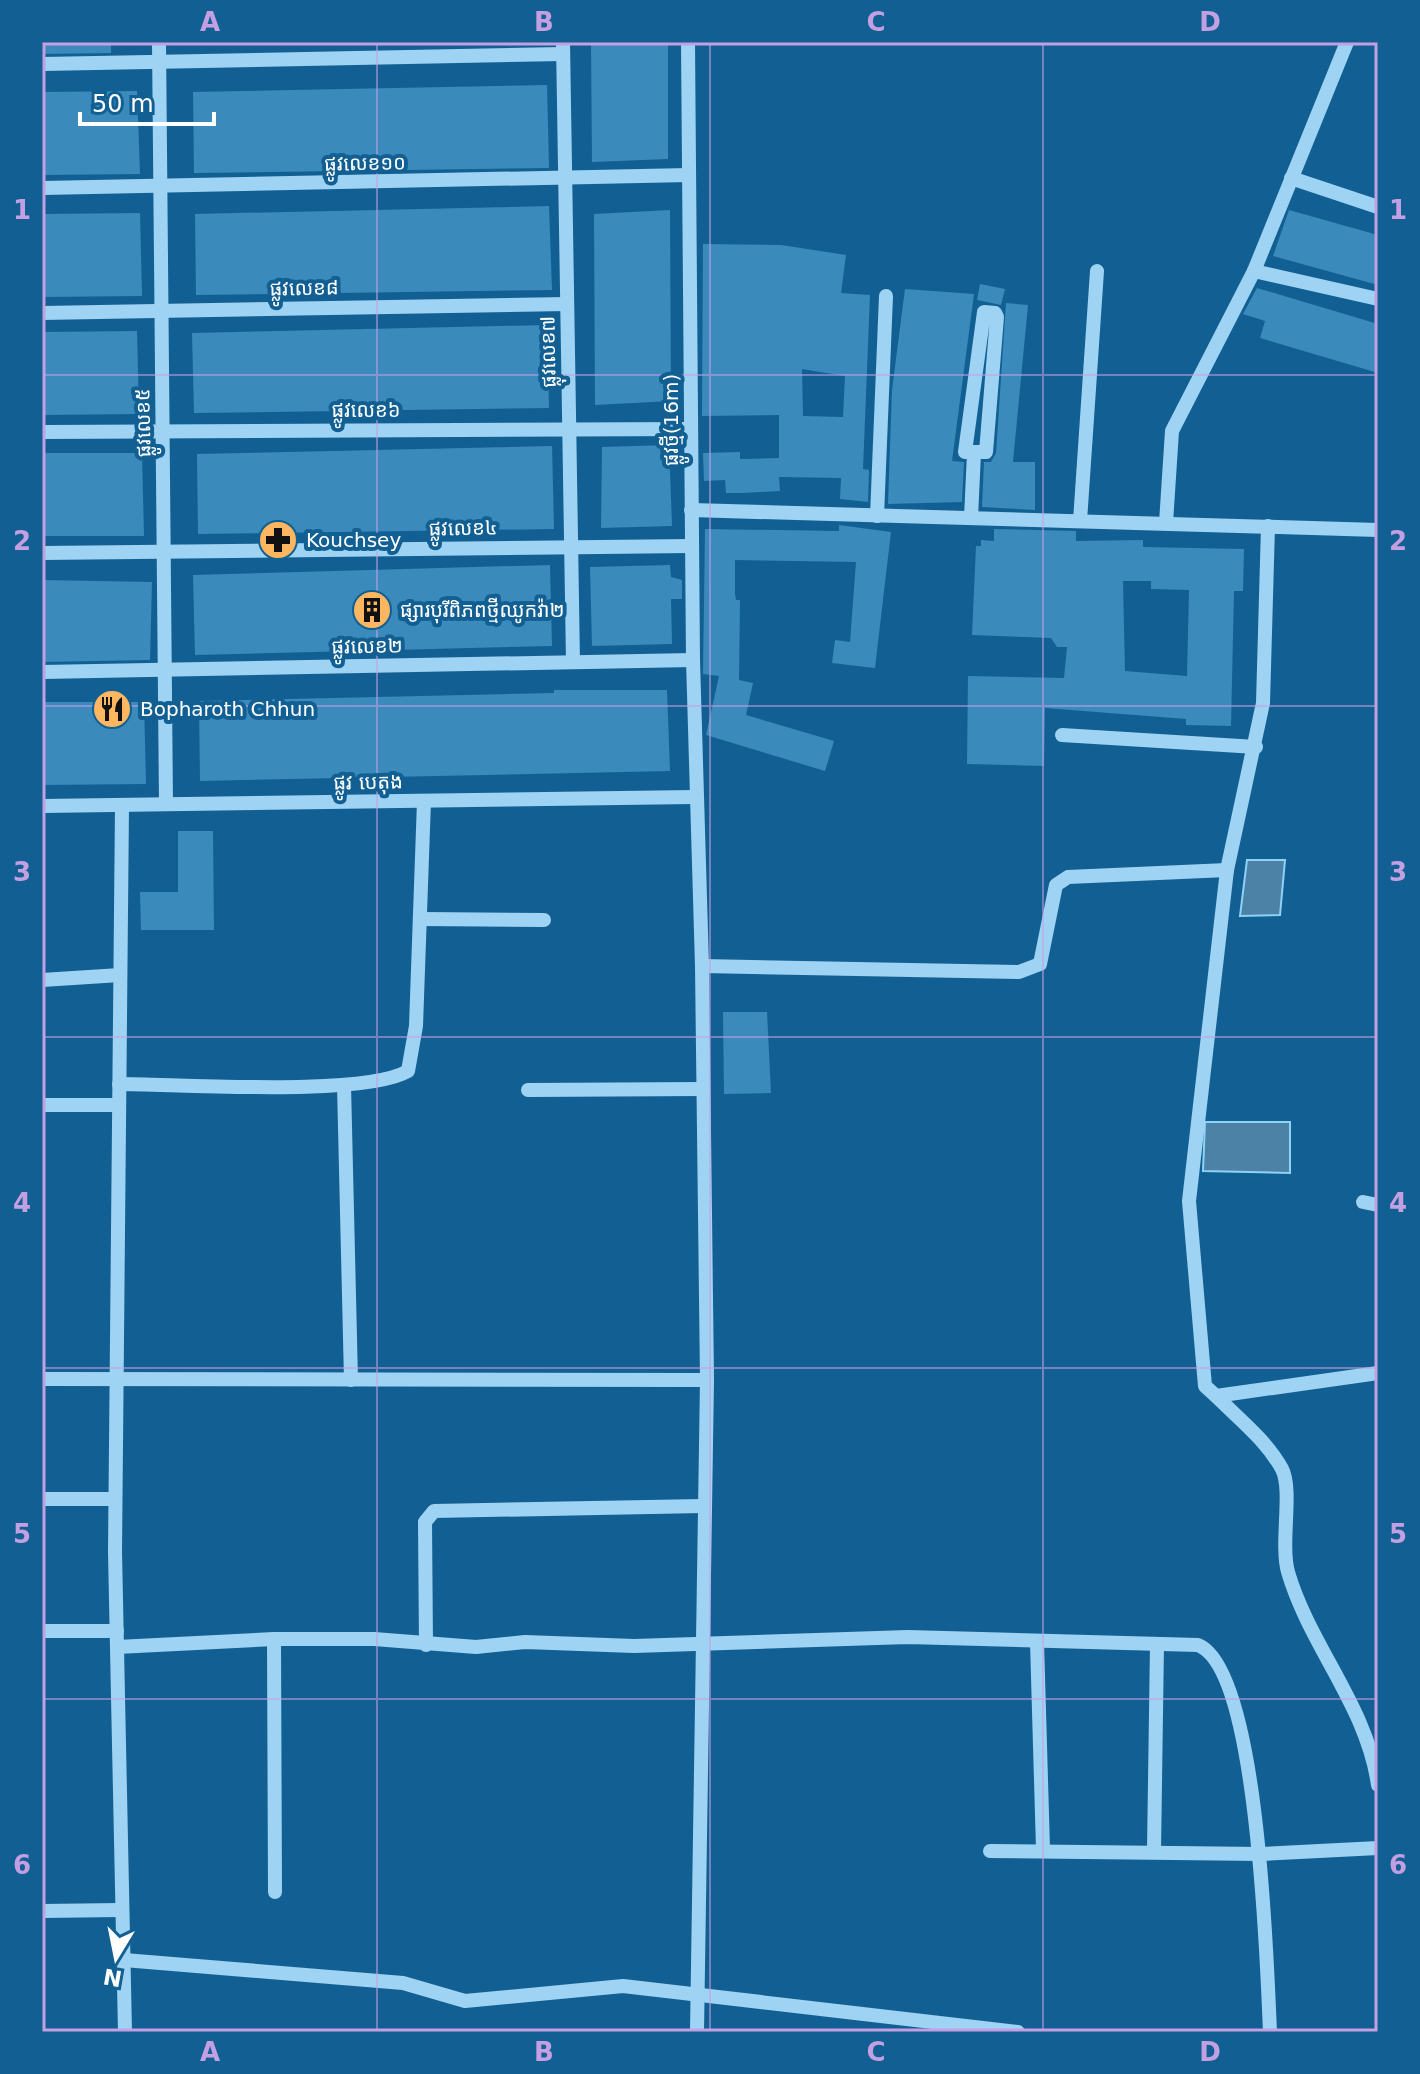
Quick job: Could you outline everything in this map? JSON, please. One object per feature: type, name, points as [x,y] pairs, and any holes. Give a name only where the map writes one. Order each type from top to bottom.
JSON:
[{"type":"street","name":"ផ្លូវលេខ៥","points":[[159,42],[166,804]]},
{"type":"street","name":"ផ្លូវថ្មី(16m)","points":[[688,42],[693,660],[702,966],[707,1380],[695,1996],[697,2032]]},
{"type":"street","points":[[1166,523],[1172,431],[1254,271],[1347,42]]},
{"type":"street","points":[[42,64],[563,48]]},
{"type":"street","name":"ផ្លុវលេខ៧","points":[[563,48],[573,662]]},
{"type":"street","name":"ផ្លូវលេខ១០","points":[[42,188],[565,180],[689,175]]},
{"type":"street","points":[[1291,178],[1378,207]]},
{"type":"street","points":[[1080,521],[1097,271]]},
{"type":"street","points":[[1254,271],[1378,299]]},
{"type":"street","points":[[877,516],[886,296]]},
{"type":"street","name":"ផ្លូវលេខ៨","points":[[42,313],[567,304]]},
{"type":"street","points":[[984,312],[995,313],[986,452],[974,453],[963,450],[981,316],[984,312]]},
{"type":"street","name":"ផ្លូវលេខ៦","points":[[42,432],[691,429]]},
{"type":"street","points":[[971,518],[974,453]]},
{"type":"street","points":[[691,510],[1378,530]]},
{"type":"street","points":[[1268,526],[1263,703],[1256,747],[1227,870],[1189,1201],[1205,1386],[1266,1445],[1284,1473],[1283,1555],[1297,1603],[1352,1701],[1378,1785]]},
{"type":"street","name":"ផ្លូវលេខ៤","points":[[42,553],[692,546]]},
{"type":"street","name":"ផ្លូវលេខ២","points":[[42,672],[693,660]]},
{"type":"street","points":[[1062,735],[1256,747]]},
{"type":"street","name":"ផ្លូវ បេតុង","points":[[42,806],[695,797]]},
{"type":"street","points":[[119,1084],[344,1085],[393,1079],[408,1071],[416,1026],[424,801]]},
{"type":"street","points":[[122,805],[115,1499],[125,2032]]},
{"type":"street","points":[[702,966],[1019,972],[1040,964],[1056,885],[1068,877],[1227,870]]},
{"type":"street","points":[[422,919],[544,920]]},
{"type":"street","points":[[42,980],[120,975]]},
{"type":"street","points":[[344,1085],[351,1380]]},
{"type":"street","points":[[528,1090],[702,1089]]},
{"type":"street","points":[[42,1105],[119,1105]]},
{"type":"street","points":[[1216,1396],[1378,1373]]},
{"type":"street","points":[[42,1379],[707,1380]]},
{"type":"street","points":[[42,1499],[115,1499]]},
{"type":"street","points":[[426,1645],[425,1522],[434,1511],[703,1506]]},
{"type":"street","points":[[42,1631],[117,1631]]},
{"type":"street","points":[[117,1647],[274,1639],[374,1639],[476,1647],[525,1642],[634,1646],[908,1637],[1198,1645],[1207,1649],[1219,1664],[1230,1691],[1262,1854],[1270,2032]]},
{"type":"street","points":[[274,1639],[275,1892]]},
{"type":"street","points":[[1037,1642],[1043,1849]]},
{"type":"street","points":[[1154,1851],[1157,1644]]},
{"type":"street","points":[[990,1851],[1043,1849],[1262,1854],[1378,1848]]},
{"type":"street","points":[[42,1911],[121,1910]]},
{"type":"street","points":[[124,1960],[403,1983],[445,1998],[465,2001],[609,1986],[1018,2032]]},
{"type":"water","points":[[1247,860],[1285,860],[1280,915],[1240,916]]},
{"type":"water","points":[[1205,1122],[1290,1122],[1290,1173],[1203,1171]]},
{"type":"building","points":[[42,42],[111,42],[111,53],[42,54]]},
{"type":"building","points":[[591,42],[668,42],[668,159],[592,162]]},
{"type":"building","points":[[547,85],[549,168],[194,173],[193,92]]},
{"type":"building","points":[[137,91],[140,174],[42,175],[42,92]]},
{"type":"building","points":[[549,206],[552,290],[196,295],[195,214]]},
{"type":"building","points":[[670,210],[671,401],[595,405],[594,214]]},
{"type":"building","points":[[1289,210],[1378,235],[1378,285],[1273,256]]},
{"type":"building","points":[[140,213],[142,296],[42,297],[42,214]]},
{"type":"building","points":[[703,244],[781,245],[846,255],[841,293],[870,295],[863,469],[869,470],[868,502],[840,499],[841,478],[779,477],[780,491],[726,493],[725,480],[704,481],[703,453],[740,452],[740,459],[779,458],[779,415],[702,416]],"holes":[[[802,369],[845,376],[843,417],[803,416]]]},
{"type":"building","points":[[980,284],[1005,289],[1001,305],[977,300]]},
{"type":"building","points":[[1257,288],[1378,324],[1378,373],[1260,338],[1265,321],[1243,314]]},
{"type":"building","points":[[905,289],[974,294],[952,461],[964,462],[962,502],[888,504],[892,390]]},
{"type":"building","points":[[1006,303],[1028,305],[1013,462],[1035,462],[1035,510],[982,507],[984,462],[991,462],[996,453]]},
{"type":"building","points":[[547,325],[549,408],[194,413],[192,333]]},
{"type":"building","points":[[137,331],[139,414],[42,415],[42,332]]},
{"type":"building","points":[[669,445],[672,526],[601,528],[602,447]]},
{"type":"building","points":[[552,446],[554,529],[198,534],[197,454]]},
{"type":"building","points":[[42,453],[142,453],[144,536],[42,536]]},
{"type":"building","points":[[839,525],[891,532],[875,668],[832,663],[835,640],[850,642],[856,562],[735,560],[735,594],[736,600],[740,600],[739,680],[753,683],[746,715],[834,741],[825,771],[706,735],[719,676],[703,674],[705,529],[839,531]]},
{"type":"building","points":[[994,529],[1076,531],[1076,541],[1143,540],[1143,547],[1244,549],[1243,591],[1234,591],[1231,726],[1186,725],[1186,719],[1045,708],[1044,766],[967,764],[968,676],[1064,678],[1067,647],[1057,647],[1051,638],[972,635],[976,546],[981,546],[981,540],[994,541]],"holes":[[[1123,581],[1151,581],[1151,589],[1189,590],[1187,676],[1125,671]]]},
{"type":"building","name":"ផ្សារបុរីពិភពថ្មីឈូកវ៉ា២","points":[[550,565],[552,646],[195,655],[193,575]]},
{"type":"building","name":"ផ្សារបុរីពិភពថ្មីឈូកវ៉ា២","points":[[670,565],[671,577],[682,580],[682,599],[671,599],[672,644],[592,646],[590,567]]},
{"type":"building","points":[[42,580],[152,582],[150,660],[42,662]]},
{"type":"building","points":[[554,690],[667,690],[670,771],[200,781],[199,701],[554,693]]},
{"type":"building","points":[[42,702],[144,702],[146,784],[42,785]]},
{"type":"building","points":[[178,831],[213,831],[214,930],[141,930],[140,892],[178,892]]},
{"type":"building","points":[[723,1012],[767,1012],[771,1093],[724,1094]]},
{"type":"place","name":"Kouchsey","points":[[278,540]]},
{"type":"place","name":"ផ្សារបុរីពិភពថ្មីឈូកវ៉ា២","points":[[372,610]]},
{"type":"place","name":"Bopharoth Chhun","points":[[112,709]]}]
